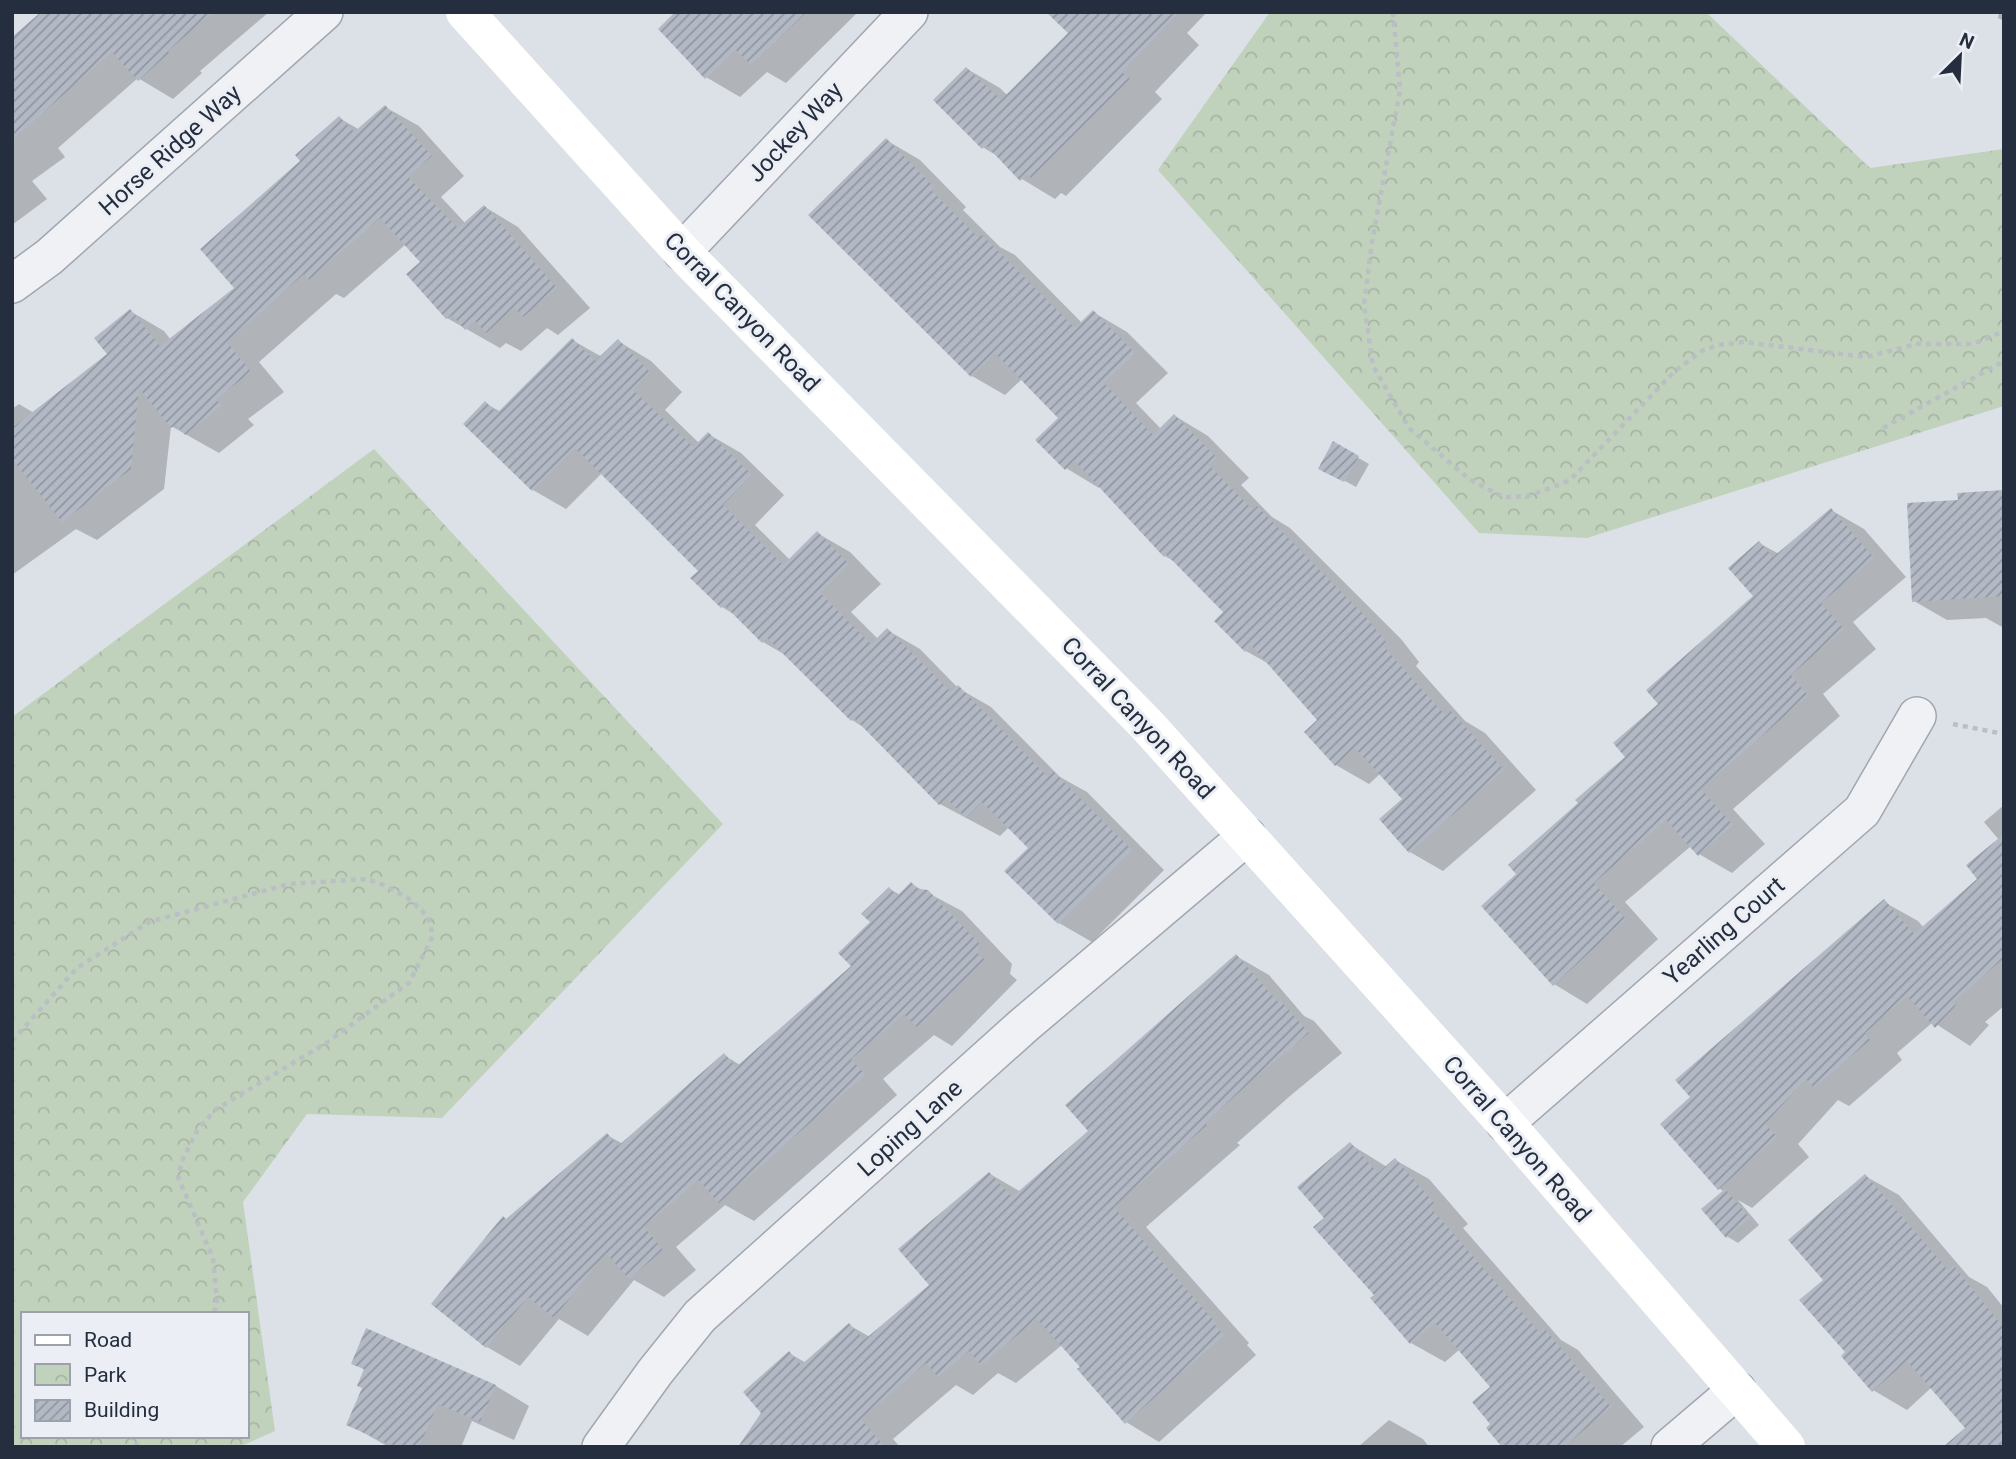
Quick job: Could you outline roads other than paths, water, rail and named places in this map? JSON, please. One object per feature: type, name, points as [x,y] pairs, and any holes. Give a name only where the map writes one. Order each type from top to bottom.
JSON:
[{"type":"main road","name":"Corral Canyon Road","points":[[465,12],[682,251],[1147,725],[1505,1123],[1786,1447]]},
{"type":"street","name":"Horse Ridge Way","points":[[12,284],[49,257],[324,12]]},
{"type":"street","name":"Jockey Way","points":[[682,251],[909,12]]},
{"type":"street","name":"Yearling Court","points":[[1505,1123],[1862,811],[1917,716]]},
{"type":"street","name":"Loping Lane","points":[[601,1447],[655,1372],[700,1316],[1023,1027],[1247,836]]},
{"type":"street","points":[[1670,1447],[1737,1390]]}]
